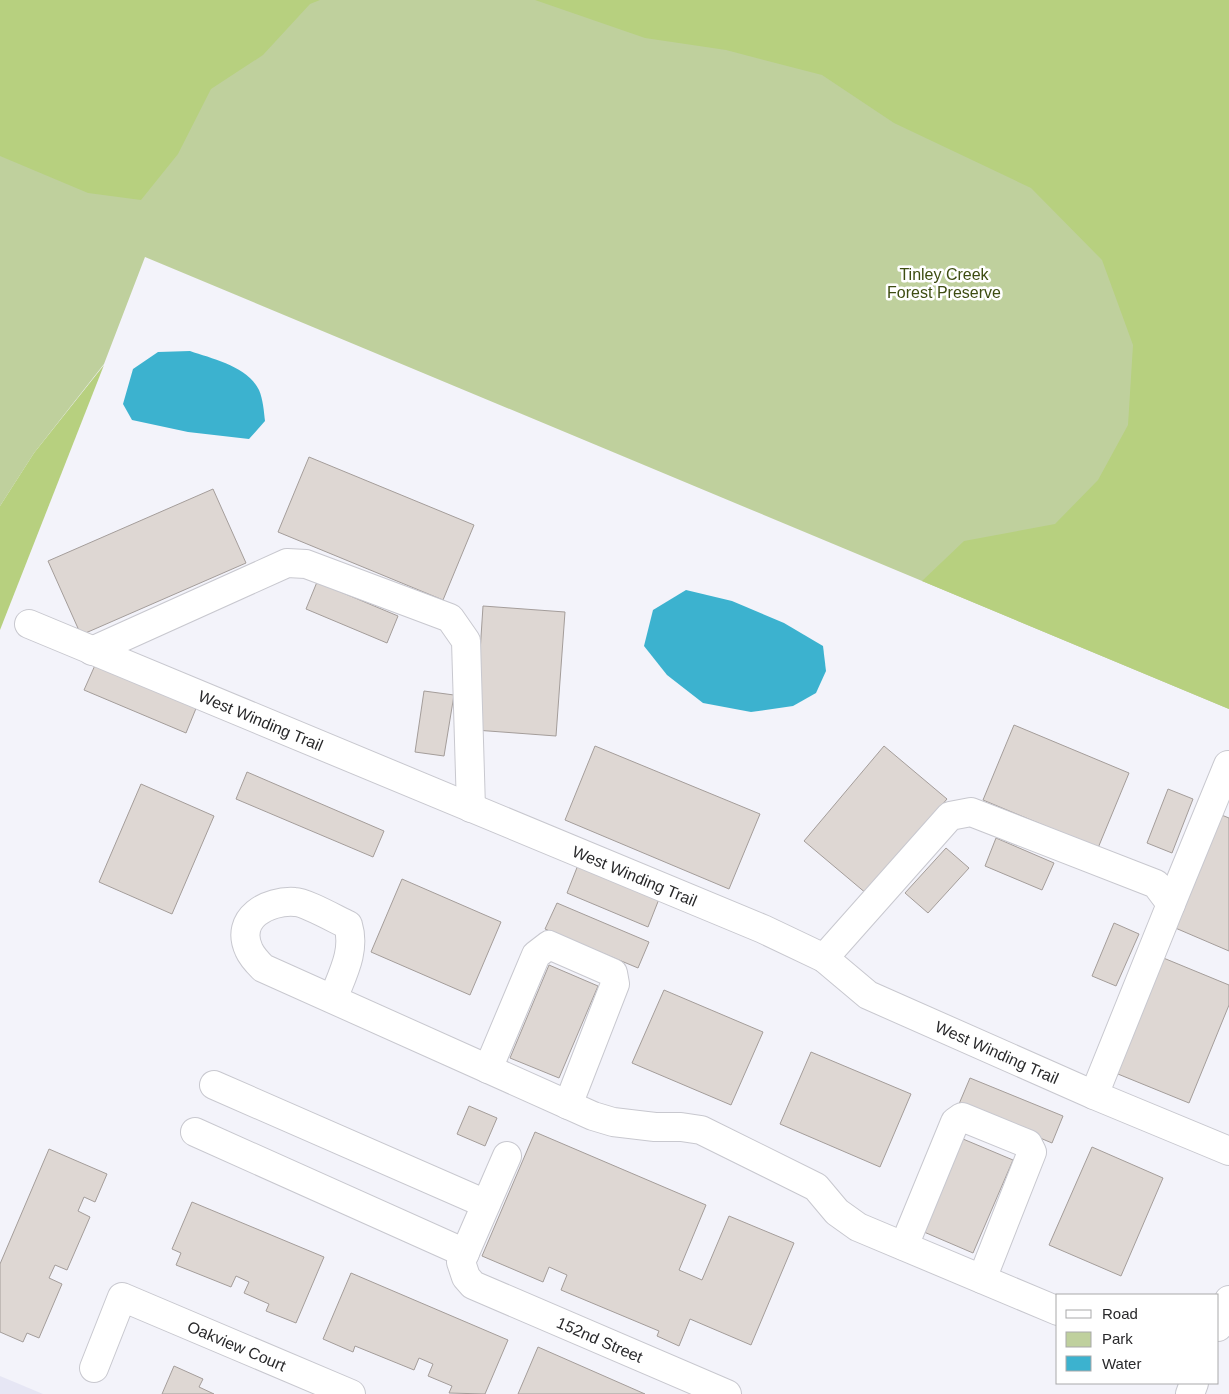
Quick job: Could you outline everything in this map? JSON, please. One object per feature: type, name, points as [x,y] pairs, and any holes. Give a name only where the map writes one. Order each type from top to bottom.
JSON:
[{"type":"street","points":[[92,650],[287,563],[306,564],[450,618],[466,641],[471,808]]},
{"type":"street","name":"West Winding Trail","points":[[29,624],[763,928],[824,958],[868,995],[1094,1095],[1229,1151]]},
{"type":"street","points":[[1094,1095],[1228,764]]},
{"type":"street","points":[[824,958],[950,816],[971,812],[1156,884],[1171,904]]},
{"type":"street","points":[[488,1069],[536,955],[549,945],[613,973],[615,984],[568,1105]]},
{"type":"street","points":[[333,999],[593,1116],[613,1122],[700,1130],[816,1187],[837,1212],[858,1227],[1056,1310]]},
{"type":"street","points":[[214,1085],[486,1204]]},
{"type":"street","points":[[904,1246],[955,1122],[962,1117],[1028,1144],[1032,1152],[982,1279]]},
{"type":"street","points":[[195,1132],[465,1252],[507,1156]]},
{"type":"street","name":"152nd Street","points":[[465,1252],[461,1262],[466,1277],[473,1285],[726,1394]]},
{"type":"street","name":"Oakview Court","points":[[94,1368],[122,1297],[351,1394]]},
{"type":"street","points":[[1219,1325],[1229,1300]]},
{"type":"shaded area","points":[[0,1376],[43,1394],[0,1394]]},
{"type":"green space","name":"Tinley Creek Forest Preserve","points":[[0,0],[1229,0],[1229,709],[145,257],[104,364],[34,453],[0,506]]},
{"type":"green space","points":[[0,0],[320,0],[310,4],[263,55],[211,89],[178,154],[141,200],[88,193],[0,156]]},
{"type":"green space","points":[[535,0],[1229,0],[1229,709],[922,581],[964,541],[1055,524],[1098,480],[1128,425],[1133,345],[1102,260],[1031,188],[894,123],[822,75],[726,50],[645,38]]},
{"type":"green space","points":[[104,365],[0,630],[0,506],[34,453]]},
{"type":"water","points":[[190,351],[229,364],[254,382],[261,397],[265,421],[249,439],[188,432],[132,420],[123,404],[133,369],[158,352]]},
{"type":"water","points":[[686,590],[732,601],[784,623],[823,646],[826,671],[816,693],[793,706],[751,712],[703,703],[667,675],[644,646],[653,610]]},
{"type":"building","points":[[309,457],[474,525],[443,600],[278,532]]},
{"type":"building","points":[[213,489],[246,563],[81,635],[48,561]]},
{"type":"building","points":[[317,582],[398,616],[387,643],[306,609]]},
{"type":"building","points":[[483,606],[565,612],[556,736],[475,730]]},
{"type":"building","points":[[96,663],[197,706],[186,733],[84,690]]},
{"type":"building","points":[[424,691],[454,695],[444,756],[415,752]]},
{"type":"building","points":[[1014,725],[1129,773],[1098,848],[983,800]]},
{"type":"building","points":[[595,746],[760,814],[729,889],[565,820]]},
{"type":"building","points":[[884,746],[947,799],[867,894],[804,841]]},
{"type":"building","points":[[247,772],[384,831],[373,857],[236,799]]},
{"type":"building","points":[[141,784],[214,816],[172,914],[99,882]]},
{"type":"building","points":[[1168,789],[1193,799],[1172,853],[1147,843]]},
{"type":"building","points":[[1219,814],[1229,818],[1229,951],[1173,927]]},
{"type":"building","points":[[996,838],[1054,863],[1042,890],[985,866]]},
{"type":"building","points":[[946,848],[969,868],[928,913],[905,893]]},
{"type":"building","points":[[578,865],[659,899],[648,927],[567,893]]},
{"type":"building","points":[[402,879],[501,922],[470,995],[371,952]]},
{"type":"building","points":[[557,903],[649,942],[638,968],[545,929]]},
{"type":"building","points":[[1114,923],[1139,934],[1116,986],[1092,976]]},
{"type":"building","points":[[1161,957],[1229,985],[1229,1005],[1189,1103],[1113,1072]]},
{"type":"building","points":[[549,965],[598,986],[559,1078],[510,1058]]},
{"type":"building","points":[[664,990],[763,1032],[731,1105],[632,1063]]},
{"type":"building","points":[[811,1052],[911,1094],[880,1167],[780,1124]]},
{"type":"building","points":[[970,1078],[1063,1116],[1052,1143],[959,1104]]},
{"type":"building","points":[[469,1106],[497,1118],[485,1146],[457,1134]]},
{"type":"building","points":[[535,1132],[706,1205],[679,1270],[702,1280],[729,1216],[794,1243],[751,1345],[690,1319],[679,1346],[657,1336],[659,1331],[561,1290],[567,1275],[549,1267],[543,1282],[482,1256]]},
{"type":"building","points":[[963,1139],[1013,1160],[973,1253],[924,1232]]},
{"type":"building","points":[[1092,1147],[1163,1178],[1121,1276],[1049,1245]]},
{"type":"building","points":[[49,1149],[107,1174],[95,1202],[84,1197],[78,1211],[90,1217],[67,1270],[55,1265],[49,1278],[62,1284],[39,1338],[27,1333],[23,1342],[0,1332],[0,1264]]},
{"type":"building","points":[[192,1202],[324,1257],[296,1323],[266,1311],[269,1304],[244,1293],[249,1282],[236,1276],[231,1287],[176,1265],[181,1253],[172,1249]]},
{"type":"building","points":[[351,1273],[508,1340],[485,1394],[449,1393],[452,1386],[428,1376],[433,1364],[419,1358],[414,1370],[355,1346],[353,1352],[323,1339]]},
{"type":"building","points":[[538,1347],[645,1394],[518,1394]]},
{"type":"building","points":[[174,1366],[203,1379],[199,1387],[214,1394],[162,1394]]}]
